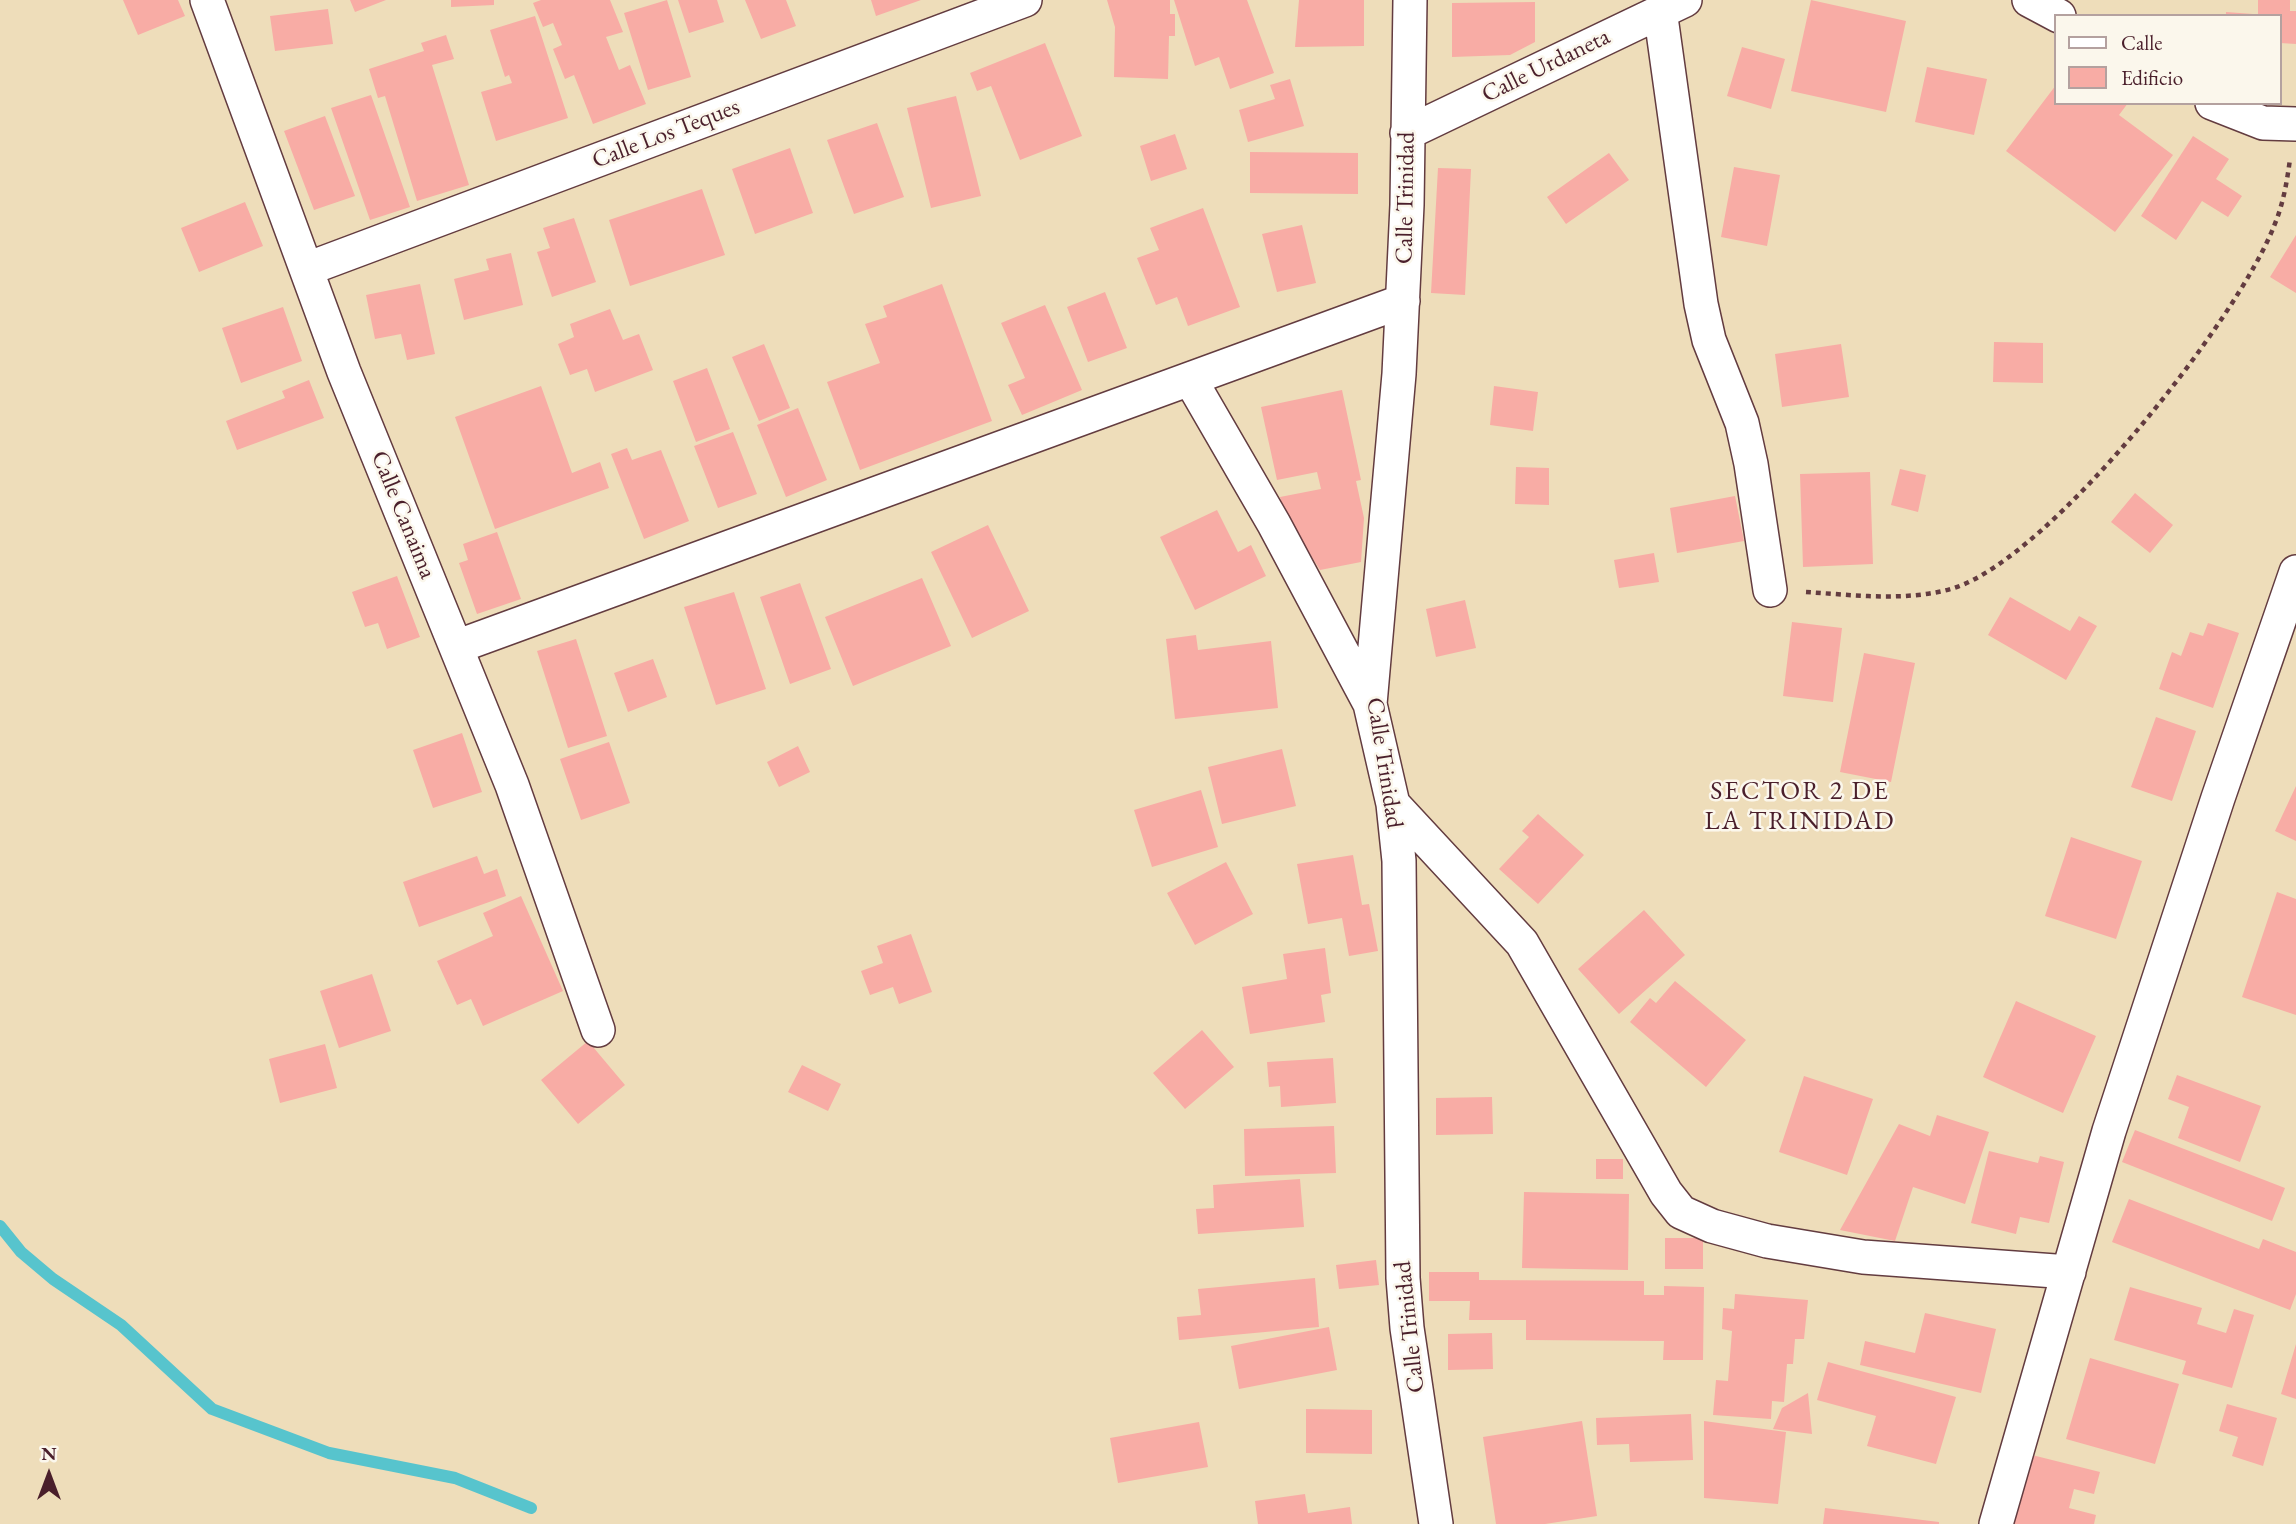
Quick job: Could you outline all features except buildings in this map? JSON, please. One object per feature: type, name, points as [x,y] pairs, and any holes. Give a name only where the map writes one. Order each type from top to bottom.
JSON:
[{"type":"street","name":"Calle Canaima","points":[[207,0],[344,372],[512,785],[598,1030]]},
{"type":"street","name":"Calle Trinidad","points":[[1410,0],[1403,301],[1370,704],[1393,804],[1401,909],[1403,1278],[1407,1328],[1436,1524]]},
{"type":"street","points":[[2029,0],[2055,14]]},
{"type":"street","name":"Calle Los Teques","points":[[307,269],[1022,1]]},
{"type":"street","name":"Calle Urdaneta","points":[[1407,133],[1673,5]]},
{"type":"street","points":[[1673,5],[1701,304],[1717,362],[1745,437],[1770,590]]},
{"type":"street","points":[[2217,105],[2263,123],[2295,125]]},
{"type":"street","points":[[456,647],[1403,301]]},
{"type":"street","points":[[1190,379],[1274,524],[1370,704]]},
{"type":"street","points":[[1996,1524],[2109,1131],[2218,798],[2296,572]]},
{"type":"street","points":[[1393,804],[1522,943],[1666,1193],[1681,1212],[1712,1226],[1767,1241],[1863,1257],[2068,1272]]},
{"type":"path","points":[[1770,590],[1857,595],[1921,595],[1982,576],[2044,531],[2148,418],[2229,307],[2274,228],[2286,189],[2295,125]]},
{"type":"waterway","points":[[0,1226],[21,1252],[53,1279],[121,1325],[212,1409],[329,1453],[455,1478],[531,1508]]},
{"type":"district","name":"SECTOR 2 DE LA TRINIDAD","points":[[1800,807]]}]
